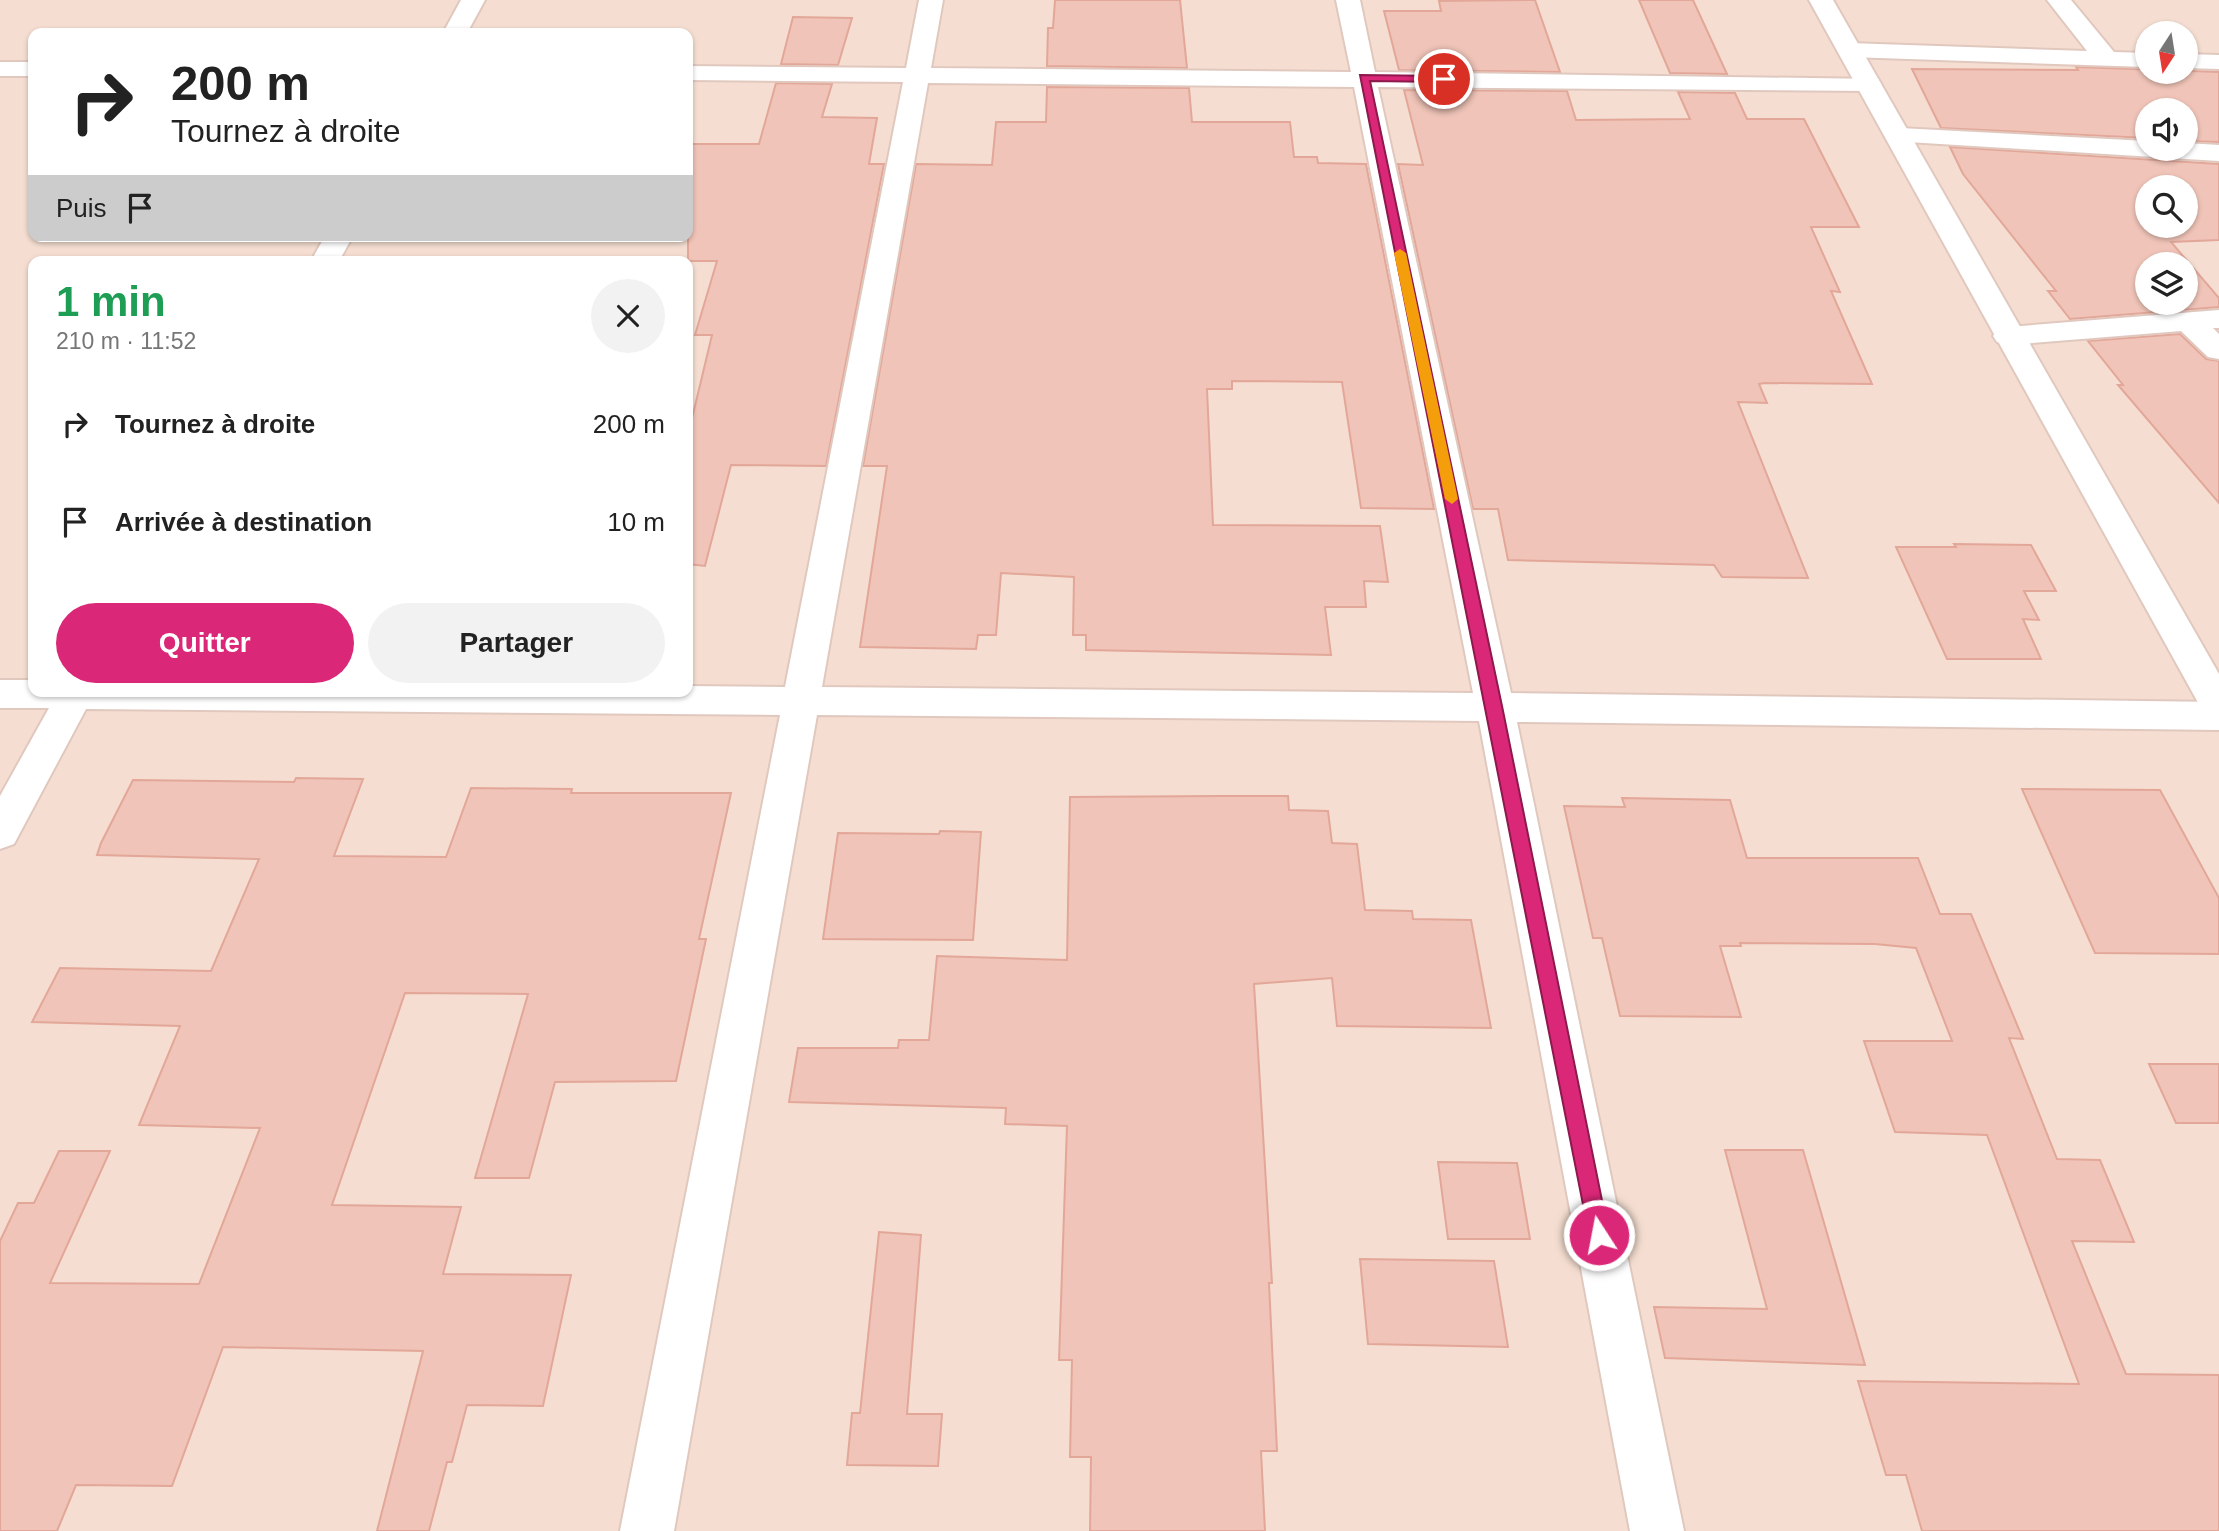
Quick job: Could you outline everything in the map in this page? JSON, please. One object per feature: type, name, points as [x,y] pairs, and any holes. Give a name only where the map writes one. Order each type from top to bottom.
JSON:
[{"type":"street","points":[[457,28],[473,0]]},
{"type":"street","points":[[648,1531],[931,0]]},
{"type":"street","points":[[1348,0],[1494,706],[1657,1531]]},
{"type":"street","points":[[1821,0],[1900,136],[2008,337],[2219,707]]},
{"type":"street","points":[[2059,0],[2106,58]]},
{"type":"street","points":[[1849,50],[2135,59]]},
{"type":"street","points":[[2198,61],[2219,62]]},
{"type":"street","points":[[0,69],[28,69]]},
{"type":"street","points":[[693,73],[1869,84]]},
{"type":"street","points":[[1900,136],[2219,153]]},
{"type":"street","points":[[2008,337],[2219,319]]},
{"type":"street","points":[[2188,321],[2219,350]]},
{"type":"street","points":[[0,694],[28,694]]},
{"type":"street","points":[[0,833],[74,697]]},
{"type":"street","points":[[490,697],[2219,716]]},
{"type":"shaded area","points":[[0,0],[2219,0],[2219,1531],[0,1531]]},
{"type":"building","points":[[1055,0],[1180,0],[1187,68],[1047,66],[1048,28],[1053,28]]},
{"type":"building","points":[[1535,0],[1560,72],[1399,70],[1384,11],[1441,11],[1439,1]]},
{"type":"building","points":[[1639,0],[1693,0],[1727,74],[1670,73]]},
{"type":"building","points":[[793,17],[852,18],[838,65],[781,64]]},
{"type":"building","points":[[2076,67],[2135,69],[2135,84],[2198,84],[2198,71],[2219,72],[2219,142],[2198,141],[2198,98],[2135,98],[2135,137],[1941,128],[1912,69],[2078,70]]},
{"type":"building","points":[[776,83],[832,84],[822,117],[877,118],[869,164],[884,164],[826,466],[731,465],[705,566],[693,565],[693,414],[712,335],[695,335],[717,261],[693,261],[693,256],[688,256],[688,242],[693,242],[693,144],[759,144]]},
{"type":"building","points":[[1047,87],[1189,88],[1192,122],[1290,122],[1294,157],[1317,157],[1318,163],[1366,164],[1434,509],[1361,508],[1342,382],[1232,381],[1232,389],[1207,389],[1213,525],[1380,526],[1388,582],[1364,581],[1366,607],[1325,607],[1331,655],[1086,650],[1086,635],[1073,635],[1074,577],[1001,573],[996,635],[978,635],[976,649],[860,647],[887,466],[863,466],[916,164],[992,165],[996,122],[1046,122]]},
{"type":"building","points":[[1404,90],[1567,91],[1576,120],[1690,119],[1678,92],[1735,93],[1747,119],[1804,119],[1859,227],[1811,227],[1840,292],[1831,291],[1872,384],[1765,383],[1759,384],[1767,403],[1738,402],[1808,578],[1722,577],[1714,565],[1508,560],[1498,509],[1473,509],[1398,164],[1423,165]]},
{"type":"building","points":[[1950,147],[2135,159],[2135,161],[2219,164],[2219,240],[2171,242],[2180,252],[2135,252],[2135,314],[2070,319],[2048,291],[2056,291],[1963,174]]},
{"type":"building","points":[[2198,274],[2219,298],[2219,307],[2198,309]]},
{"type":"building","points":[[2180,334],[2206,359],[2219,361],[2219,503],[2118,385],[2123,385],[2088,341]]},
{"type":"building","points":[[1954,544],[2031,545],[2056,591],[2024,591],[2039,620],[2023,619],[2041,659],[1947,659],[1896,547],[1956,547]]},
{"type":"building","points":[[296,778],[363,779],[334,856],[446,857],[471,788],[572,789],[571,793],[731,793],[699,939],[706,939],[676,1081],[555,1082],[529,1178],[475,1178],[528,994],[405,993],[332,1205],[461,1207],[443,1274],[571,1275],[543,1406],[467,1405],[452,1462],[447,1462],[429,1531],[377,1531],[423,1351],[223,1347],[172,1486],[76,1485],[57,1531],[0,1531],[0,1241],[18,1203],[34,1203],[59,1151],[110,1151],[50,1283],[199,1284],[260,1128],[139,1125],[180,1026],[32,1022],[60,968],[211,971],[259,859],[97,855],[101,843],[133,780],[294,782]]},
{"type":"building","points":[[2022,789],[2160,790],[2219,898],[2219,954],[2095,953]]},
{"type":"building","points":[[1288,796],[1289,810],[1328,811],[1332,843],[1357,844],[1365,910],[1412,911],[1413,919],[1471,920],[1491,1028],[1337,1026],[1332,978],[1254,984],[1272,1283],[1269,1283],[1277,1451],[1261,1451],[1265,1531],[1090,1531],[1091,1457],[1070,1457],[1072,1360],[1059,1360],[1067,1126],[1005,1124],[1006,1108],[789,1102],[798,1048],[898,1048],[899,1040],[929,1040],[937,956],[1067,960],[1070,797]]},
{"type":"building","points":[[1622,798],[1730,800],[1747,858],[1918,858],[1940,914],[1971,914],[2023,1039],[2009,1038],[2057,1159],[2100,1160],[2134,1242],[2072,1241],[2126,1374],[2219,1375],[2219,1531],[1922,1531],[1906,1475],[1886,1475],[1858,1381],[2079,1384],[1987,1135],[1895,1132],[1864,1041],[1952,1041],[1916,948],[1875,944],[1740,943],[1741,946],[1720,946],[1741,1017],[1620,1016],[1602,938],[1593,938],[1564,806],[1625,807]]},
{"type":"building","points":[[940,831],[981,832],[973,940],[823,939],[838,833],[939,834]]},
{"type":"building","points":[[2149,1064],[2219,1064],[2219,1123],[2176,1123]]},
{"type":"building","points":[[1725,1150],[1803,1150],[1865,1365],[1665,1358],[1654,1307],[1767,1309]]},
{"type":"building","points":[[1438,1162],[1517,1163],[1530,1239],[1448,1239]]},
{"type":"building","points":[[879,1232],[921,1235],[907,1414],[942,1414],[938,1466],[847,1465],[852,1413],[860,1413]]},
{"type":"building","points":[[1360,1259],[1494,1261],[1508,1347],[1368,1344]]},
{"type":"slow traffic","points":[[1400,253],[1452,499]]},
{"type":"route","points":[[1444,79],[1364,78],[1494,706],[1599,1235]]}]
